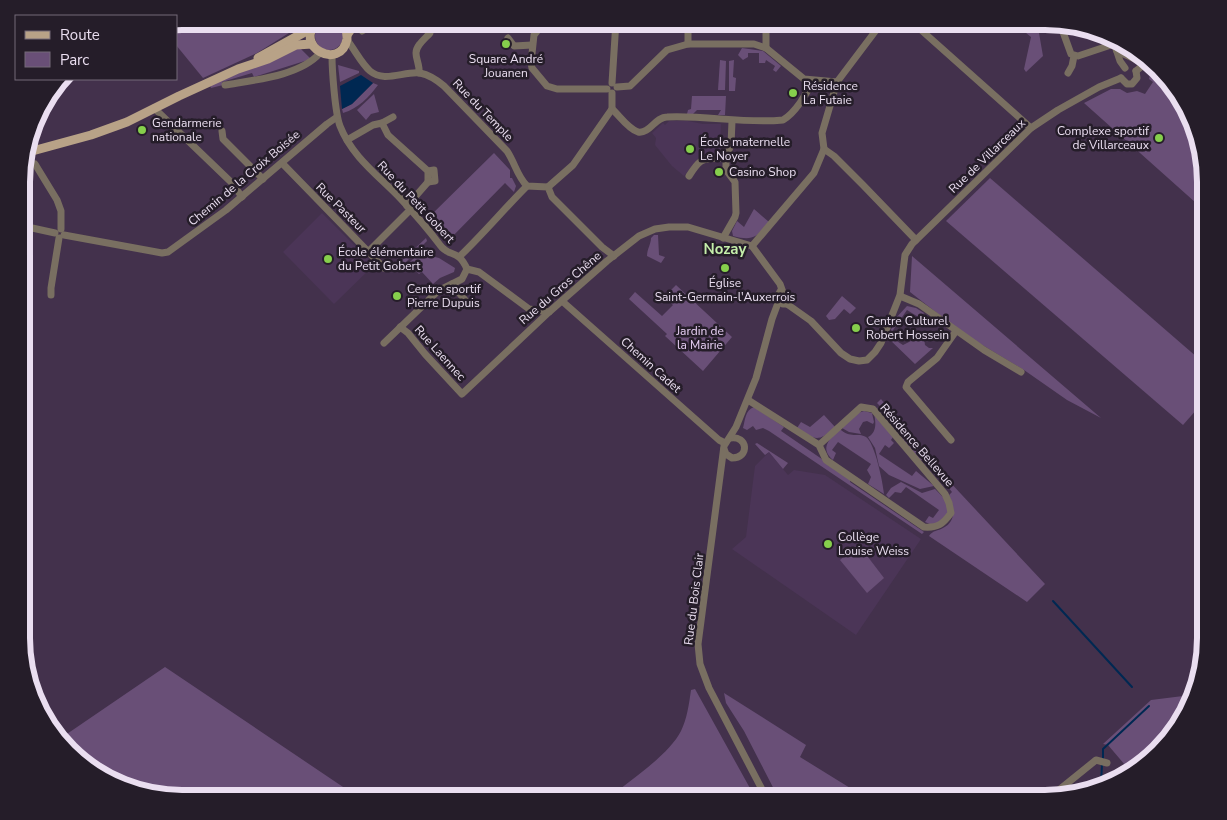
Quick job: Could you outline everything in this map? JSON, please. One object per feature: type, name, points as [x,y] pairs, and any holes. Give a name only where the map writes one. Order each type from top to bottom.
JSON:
[{"type":"main road","points":[[33,151],[91,135],[127,122],[238,69],[304,30]]},
{"type":"main road","points":[[312,30],[310,33],[312,44],[320,53],[336,53],[351,30]]},
{"type":"main road","points":[[346,30],[347,37]]},
{"type":"main road","points":[[238,69],[268,59],[296,45],[312,44]]},
{"type":"street","points":[[347,37],[356,54],[370,71],[378,75],[391,76],[419,73],[416,53],[418,46],[430,33],[430,30]]},
{"type":"street","points":[[537,30],[534,34],[532,46],[532,68],[547,86],[557,89],[630,86],[667,50],[688,44],[754,44],[766,48],[804,79],[837,82]]},
{"type":"street","points":[[460,256],[527,186],[548,187],[573,165],[612,108],[615,30]]},
{"type":"street","points":[[688,30],[688,44]]},
{"type":"street","points":[[766,30],[766,48]]},
{"type":"street","points":[[752,246],[811,177],[824,149],[822,134],[837,82],[876,30]]},
{"type":"street","points":[[921,30],[1030,128]]},
{"type":"street","points":[[1064,32],[1071,54],[1074,56]]},
{"type":"street","points":[[508,38],[514,46],[532,46]]},
{"type":"street","points":[[1074,56],[1110,45]]},
{"type":"street","points":[[1115,47],[1120,61],[1125,68]]},
{"type":"street","points":[[225,85],[273,76],[311,62],[320,53]]},
{"type":"street","points":[[336,53],[356,54]]},
{"type":"street","name":"Rue du Petit Gobert","points":[[336,53],[338,117],[346,140],[356,156],[409,208],[433,234],[442,248],[460,256],[467,269]]},
{"type":"street","points":[[1068,73],[1074,56]]},
{"type":"street","points":[[1136,71],[1142,66]]},
{"type":"street","points":[[1125,68],[1132,68],[1136,71]]},
{"type":"street","points":[[1125,68],[1121,78],[1124,83],[1132,84],[1137,78],[1136,71]]},
{"type":"street","name":"Rue du Temple","points":[[419,73],[434,78],[444,86],[502,145],[511,156],[518,175],[527,186]]},
{"type":"street","name":"Rue de Villarceaux","points":[[787,304],[811,321],[850,359],[867,360],[881,343],[900,296],[905,255],[916,240],[1030,128],[1099,87],[1121,78]]},
{"type":"street","points":[[612,108],[633,130],[638,132],[648,130],[655,122],[665,116],[731,120],[783,120],[788,117],[809,90],[812,81]]},
{"type":"street","points":[[154,108],[232,183],[242,197]]},
{"type":"street","name":"Chemin de la Croix Boisée","points":[[60,234],[162,253],[172,250],[211,222],[327,124],[338,117]]},
{"type":"street","points":[[346,140],[393,117]]},
{"type":"street","points":[[731,120],[731,145],[726,157],[726,170],[735,182],[736,212],[724,238],[752,246],[771,271],[787,304],[778,303]]},
{"type":"street","points":[[369,251],[409,208],[428,182],[428,171],[388,135],[382,123]]},
{"type":"street","points":[[222,131],[223,138],[263,179]]},
{"type":"street","points":[[824,149],[834,156],[916,240]]},
{"type":"street","points":[[688,176],[700,160],[726,157]]},
{"type":"street","name":"Rue Pasteur","points":[[282,163],[384,268]]},
{"type":"street","points":[[35,164],[57,200],[61,212],[60,234],[50,288],[51,296]]},
{"type":"street","points":[[548,187],[552,197],[602,247],[614,256]]},
{"type":"street","name":"Rue du Gros Chêne","points":[[462,394],[549,312],[614,256],[647,231],[669,227],[688,227],[724,238]]},
{"type":"street","points":[[30,228],[60,234]]},
{"type":"street","points":[[908,232],[926,229]]},
{"type":"street","points":[[467,269],[479,272],[529,309],[549,312]]},
{"type":"street","name":"Rue Laennec","points":[[384,343],[438,291],[462,279],[467,269]]},
{"type":"street","points":[[452,284],[470,305]]},
{"type":"street","name":"Rue du Bois Clair","points":[[764,790],[709,688],[700,664],[698,644],[726,443],[736,427],[756,378],[778,303],[777,297],[781,290]]},
{"type":"street","points":[[900,296],[919,304],[956,331],[1021,372]]},
{"type":"street","name":"Chemin Cadet","points":[[562,301],[719,440],[726,443]]},
{"type":"street","name":"Rue Laennec","points":[[400,327],[408,333],[424,354],[462,394]]},
{"type":"street","points":[[951,440],[906,387],[908,382],[937,358],[956,331]]},
{"type":"street","name":"Résidence Bellevue","points":[[748,400],[819,445],[826,460],[924,526],[934,528],[944,522],[951,513],[950,503],[945,494],[873,409],[861,407],[819,445]]},
{"type":"street","points":[[736,427],[739,438],[744,443],[744,452],[740,456],[732,458],[726,454],[726,443],[739,438]]},
{"type":"street","name":"Rue du Bois Clair","points":[[721,476],[732,458]]},
{"type":"street","points":[[1060,789],[1096,760],[1107,763]]},
{"type":"shaded area","name":"École maternelle Le Noyer","points":[[669,121],[721,124],[720,154],[702,154],[684,176],[672,166],[655,145],[656,138],[652,133],[663,123],[665,125]]},
{"type":"shaded area","name":"École élémentaire du Petit Gobert","points":[[322,213],[374,265],[334,304],[283,252]]},
{"type":"shaded area","name":"Collège Louise Weiss","points":[[769,452],[788,475],[794,470],[825,475],[921,539],[856,635],[732,549],[746,537],[755,466]]},
{"type":"green space","points":[[178,30],[294,30],[257,53],[203,78],[178,47]]},
{"type":"green space","points":[[317,30],[342,31],[342,41],[334,49],[324,49],[316,41]]},
{"type":"green space","points":[[1022,30],[1049,30],[1039,33],[1043,56],[1026,72],[1024,69],[1031,37]]},
{"type":"green space","points":[[301,46],[301,49],[311,59],[254,77],[252,73],[222,82],[223,85],[211,88],[210,85]]},
{"type":"green space","points":[[742,48],[763,51],[781,66],[776,72],[773,70],[775,66],[766,60],[765,63],[759,63],[759,53],[748,53],[748,57],[743,60],[738,55]]},
{"type":"green space","points":[[720,60],[726,61],[725,90],[718,90]]},
{"type":"green space","points":[[734,60],[733,77],[736,78],[735,91],[729,91],[729,61]]},
{"type":"green space","points":[[338,65],[359,71],[359,73],[340,82]]},
{"type":"green space","name":"Complexe sportif de Villarceaux","points":[[1150,75],[1166,89],[1177,106],[1189,133],[1197,172],[1197,204],[1084,103],[1111,89],[1120,89],[1127,93],[1137,91],[1145,94],[1153,82],[1149,79]]},
{"type":"green space","points":[[373,83],[378,85],[367,98],[354,108],[343,113],[342,109],[352,104]]},
{"type":"green space","points":[[374,94],[379,112],[371,114],[366,120],[357,110]]},
{"type":"green space","points":[[692,96],[726,96],[725,115],[718,115],[721,110],[697,110],[693,114],[687,114],[688,110],[691,109]]},
{"type":"green space","points":[[494,153],[510,170],[510,178],[512,178],[516,186],[514,192],[505,183],[448,241],[426,220]]},
{"type":"green space","points":[[990,178],[1197,357],[1197,409],[1183,425],[946,221]]},
{"type":"green space","points":[[754,209],[769,222],[754,237],[733,236],[732,231],[737,221],[744,227]]},
{"type":"green space","points":[[654,235],[658,235],[659,255],[665,257],[661,263],[647,256],[651,238]]},
{"type":"green space","points":[[426,238],[427,241],[396,272],[393,269]]},
{"type":"green space","points":[[419,253],[439,258],[455,268],[454,272],[440,278],[433,284],[422,272],[419,274],[408,264]]},
{"type":"green space","points":[[912,256],[1101,418],[1067,400],[1024,370],[964,334],[910,292]]},
{"type":"green space","name":"Jardin de la Mairie","points":[[676,285],[732,337],[703,371],[629,299],[635,292],[662,316],[673,305],[664,297]]},
{"type":"green space","points":[[842,296],[856,308],[850,314],[844,309],[835,319],[829,320],[826,316]]},
{"type":"green space","points":[[907,306],[916,308],[924,313],[920,318],[907,310],[889,336],[903,345],[915,339],[918,334],[924,338],[925,345],[933,348],[915,364],[888,338],[895,319]]},
{"type":"green space","points":[[881,399],[934,465],[1045,584],[1027,602],[929,536],[951,522],[953,509],[949,495],[952,492],[924,458],[920,461],[901,438],[904,434],[882,408],[878,411],[876,409],[880,406],[877,403]]},
{"type":"green space","points":[[754,407],[784,427],[781,431],[851,479],[850,482],[924,532],[922,534],[769,431],[763,428],[756,430],[753,426],[747,430],[743,428],[747,413]]},
{"type":"green space","points":[[864,411],[872,413],[874,422],[873,424],[867,421],[863,422],[859,429],[861,434],[849,432],[842,428],[858,413]]},
{"type":"green space","points":[[874,414],[893,437],[891,440],[894,443],[889,448],[885,445],[879,454],[912,476],[916,471],[934,486],[920,489],[889,475],[879,466],[875,448],[868,437],[874,430]]},
{"type":"green space","points":[[824,415],[835,427],[820,438],[812,437],[797,428],[801,422],[810,427]]},
{"type":"green space","points":[[840,429],[847,434],[866,437],[869,441],[878,464],[884,494],[868,484],[871,477],[867,470],[871,464],[838,442],[832,450],[836,453],[833,460],[829,456],[826,447]]},
{"type":"green space","points":[[757,443],[788,463],[783,469],[769,452],[765,455],[755,444]]},
{"type":"green space","points":[[901,482],[922,493],[935,489],[945,499],[949,511],[943,521],[932,525],[925,522],[929,516],[933,518],[939,510],[906,487],[901,493],[895,492],[889,498],[886,495],[891,488]]},
{"type":"green space","points":[[858,544],[884,578],[867,593],[840,560]]},
{"type":"green space","points":[[165,667],[348,790],[162,789],[133,782],[115,774],[89,759],[65,735]]},
{"type":"green space","points":[[695,689],[751,790],[619,790],[658,759],[675,740],[685,722],[691,690]]},
{"type":"green space","points":[[724,693],[806,745],[800,757],[853,790],[774,790],[744,731],[726,703]]},
{"type":"green space","points":[[1185,696],[1171,722],[1159,738],[1145,752],[1126,766],[1108,745],[1103,744],[1151,700]]},
{"type":"water","points":[[361,75],[373,83],[352,104],[342,109],[340,86]]},
{"type":"waterway","points":[[1053,601],[1132,687]]},
{"type":"waterway","points":[[1103,759],[1103,749],[1149,706]]},
{"type":"waterway","points":[[1101,779],[1102,764]]},
{"type":"place","name":"Square André Jouanen","points":[[506,44]]},
{"type":"place","name":"Résidence La Futaie","points":[[793,93]]},
{"type":"place","name":"Gendarmerie nationale","points":[[142,130]]},
{"type":"place","name":"Complexe sportif de Villarceaux","points":[[1159,138]]},
{"type":"place","name":"École maternelle Le Noyer","points":[[690,149]]},
{"type":"place","name":"Casino Shop","points":[[719,172]]},
{"type":"place","name":"École élémentaire du Petit Gobert","points":[[328,259]]},
{"type":"place","name":"Église Saint-Germain-l'Auxerrois","points":[[725,268]]},
{"type":"place","name":"Centre sportif Pierre Dupuis","points":[[397,296]]},
{"type":"place","name":"Centre Culturel Robert Hossein","points":[[856,328]]},
{"type":"place","name":"Collège Louise Weiss","points":[[828,544]]},
{"type":"district","name":"Nozay","points":[[725,249]]}]
